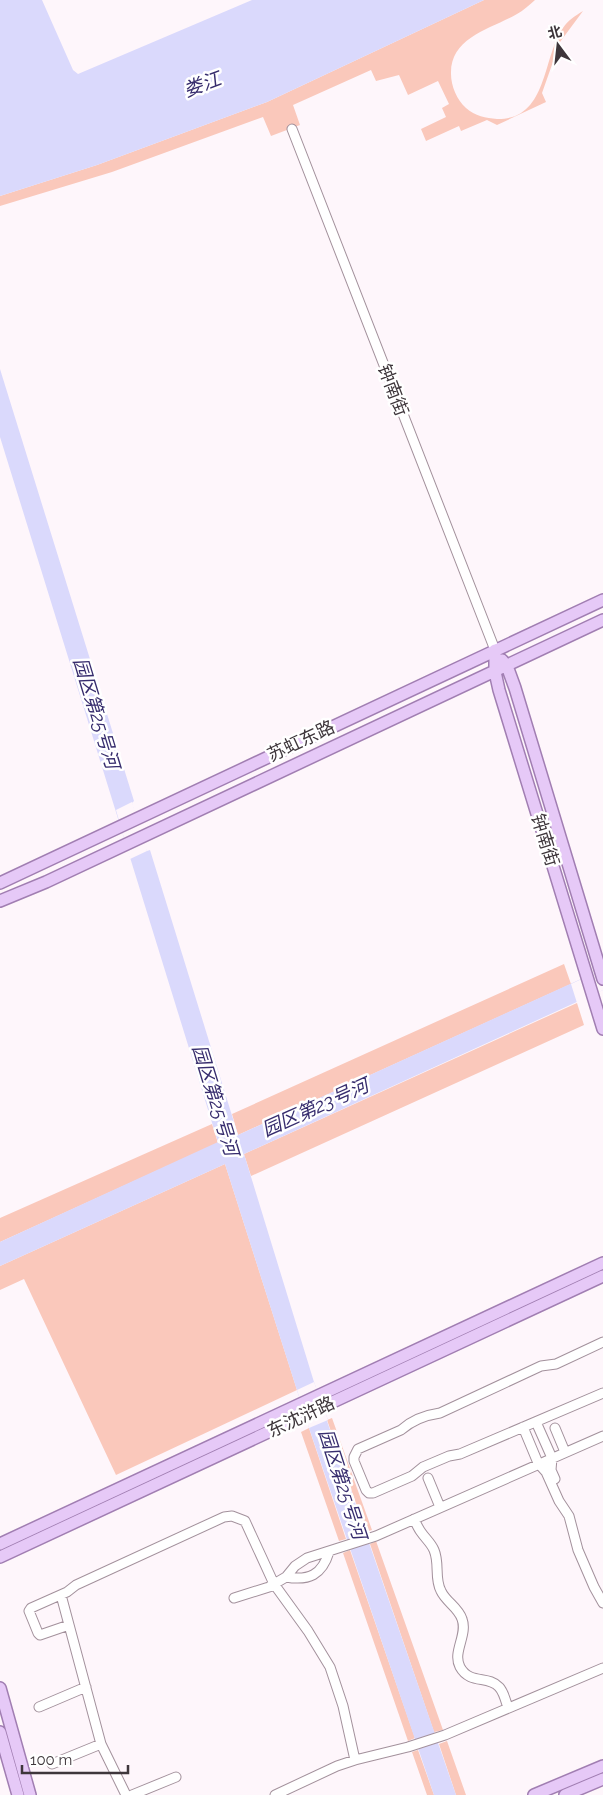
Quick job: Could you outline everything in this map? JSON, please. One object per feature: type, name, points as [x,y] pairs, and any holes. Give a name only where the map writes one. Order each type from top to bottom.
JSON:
[{"type":"main road","name":"苏虹东路","points":[[0,883],[120,825],[603,600]]},
{"type":"main road","name":"苏虹东路","points":[[0,901],[46,882],[603,620]]},
{"type":"main road","name":"钟南街","points":[[495,650],[507,666],[602,975]]},
{"type":"main road","name":"钟南街","points":[[495,650],[495,672],[603,1029]]},
{"type":"main road","points":[[0,908],[19,899],[46,882]]},
{"type":"main road","name":"东沈浒路","points":[[0,1557],[603,1264]]},
{"type":"main road","name":"东沈浒路","points":[[322,1401],[603,1276]]},
{"type":"main road","name":"东沈浒路","points":[[0,1544],[303,1410]]},
{"type":"main road","points":[[0,1688],[3,1731],[18,1795]]},
{"type":"main road","points":[[3,1731],[30,1795]]},
{"type":"main road","points":[[534,1795],[603,1766]]},
{"type":"main road","points":[[565,1795],[603,1779]]},
{"type":"street","name":"钟南街","points":[[292,129],[495,650]]},
{"type":"street","points":[[603,1342],[556,1364],[541,1366],[440,1413],[430,1414],[406,1425],[401,1430],[358,1449],[354,1461],[366,1490],[369,1493],[374,1493],[412,1476],[423,1467],[449,1456],[460,1454],[603,1393]]},
{"type":"street","points":[[536,1422],[552,1458],[551,1470],[564,1499],[566,1510]]},
{"type":"street","points":[[523,1427],[538,1463],[546,1472],[559,1501],[566,1510],[571,1521],[578,1550],[603,1603]]},
{"type":"street","points":[[555,1428],[565,1452]]},
{"type":"street","points":[[234,1598],[274,1584],[286,1577],[300,1562],[307,1558],[376,1536],[603,1436]]},
{"type":"street","points":[[428,1478],[440,1507]]},
{"type":"street","points":[[69,1625],[40,1635],[29,1611],[31,1608],[67,1592],[76,1585],[224,1517],[232,1516],[245,1521],[274,1584],[308,1631],[330,1667],[343,1706],[355,1760]]},
{"type":"street","points":[[414,1518],[418,1529],[434,1550],[437,1559],[437,1578],[441,1592],[462,1618],[463,1633],[458,1654],[459,1665],[468,1676],[476,1680],[493,1683],[500,1688],[508,1708]]},
{"type":"street","points":[[286,1577],[301,1578],[320,1571],[326,1563],[329,1552]]},
{"type":"street","points":[[61,1595],[101,1744],[126,1795]]},
{"type":"street","points":[[274,1795],[337,1766],[446,1735],[603,1668]]},
{"type":"street","points":[[39,1706],[86,1687]]},
{"type":"street","points":[[52,1764],[101,1744]]},
{"type":"street","points":[[132,1795],[176,1777]]},
{"type":"shaded area","points":[[484,0],[535,0],[519,13],[474,36],[457,51],[452,61],[452,83],[460,101],[473,113],[493,119],[514,117],[526,109],[535,99],[556,41],[563,28],[569,20],[583,11],[560,42],[542,93],[546,102],[497,125],[487,120],[461,131],[459,126],[426,141],[421,129],[446,117],[442,108],[449,104],[438,81],[408,95],[399,75],[376,81],[371,70],[293,105],[300,125],[271,136],[263,117],[112,172],[0,206],[0,196],[97,165],[267,102]]},
{"type":"shaded area","points":[[564,964],[571,984],[238,1135],[232,1114]]},
{"type":"shaded area","points":[[577,1003],[584,1025],[251,1176],[244,1154]]},
{"type":"shaded area","points":[[212,1124],[218,1143],[0,1242],[0,1218]]},
{"type":"shaded area","points":[[225,1164],[297,1390],[116,1475],[24,1279],[0,1290],[0,1266]]},
{"type":"shaded area","points":[[332,1418],[372,1530],[366,1532],[327,1420]]},
{"type":"shaded area","points":[[309,1428],[346,1539],[339,1541],[301,1432]]},
{"type":"shaded area","points":[[376,1541],[443,1730],[434,1732],[370,1544]]},
{"type":"shaded area","points":[[350,1550],[415,1738],[408,1741],[343,1553]]},
{"type":"shaded area","points":[[447,1741],[466,1795],[456,1795],[439,1744]]},
{"type":"shaded area","points":[[418,1750],[434,1795],[427,1795],[412,1752]]},
{"type":"water","name":"娄江","points":[[0,0],[42,0],[73,70],[78,74],[252,0],[484,0],[267,102],[97,165],[0,196]]},
{"type":"water","points":[[0,369],[134,801],[132,803],[145,847],[147,851],[150,850],[238,1135],[603,969],[603,990],[244,1154],[314,1382],[456,1795],[434,1795],[309,1428],[225,1164],[0,1266],[0,1242],[218,1142],[0,437]]},
{"type":"pier","points":[[132,802],[147,851],[130,859],[116,810]]},
{"type":"pier","points":[[603,969],[603,990],[577,1003],[571,984]]},
{"type":"pier","points":[[314,1382],[328,1420],[309,1428],[297,1390]]},
{"type":"water label","name":"园区第25号河","points":[[97,713]]},
{"type":"water label","name":"园区第25号河","points":[[216,1100]]},
{"type":"water label","name":"园区第23号河","points":[[315,1107]]},
{"type":"water label","name":"园区第25号河","points":[[343,1484]]}]
